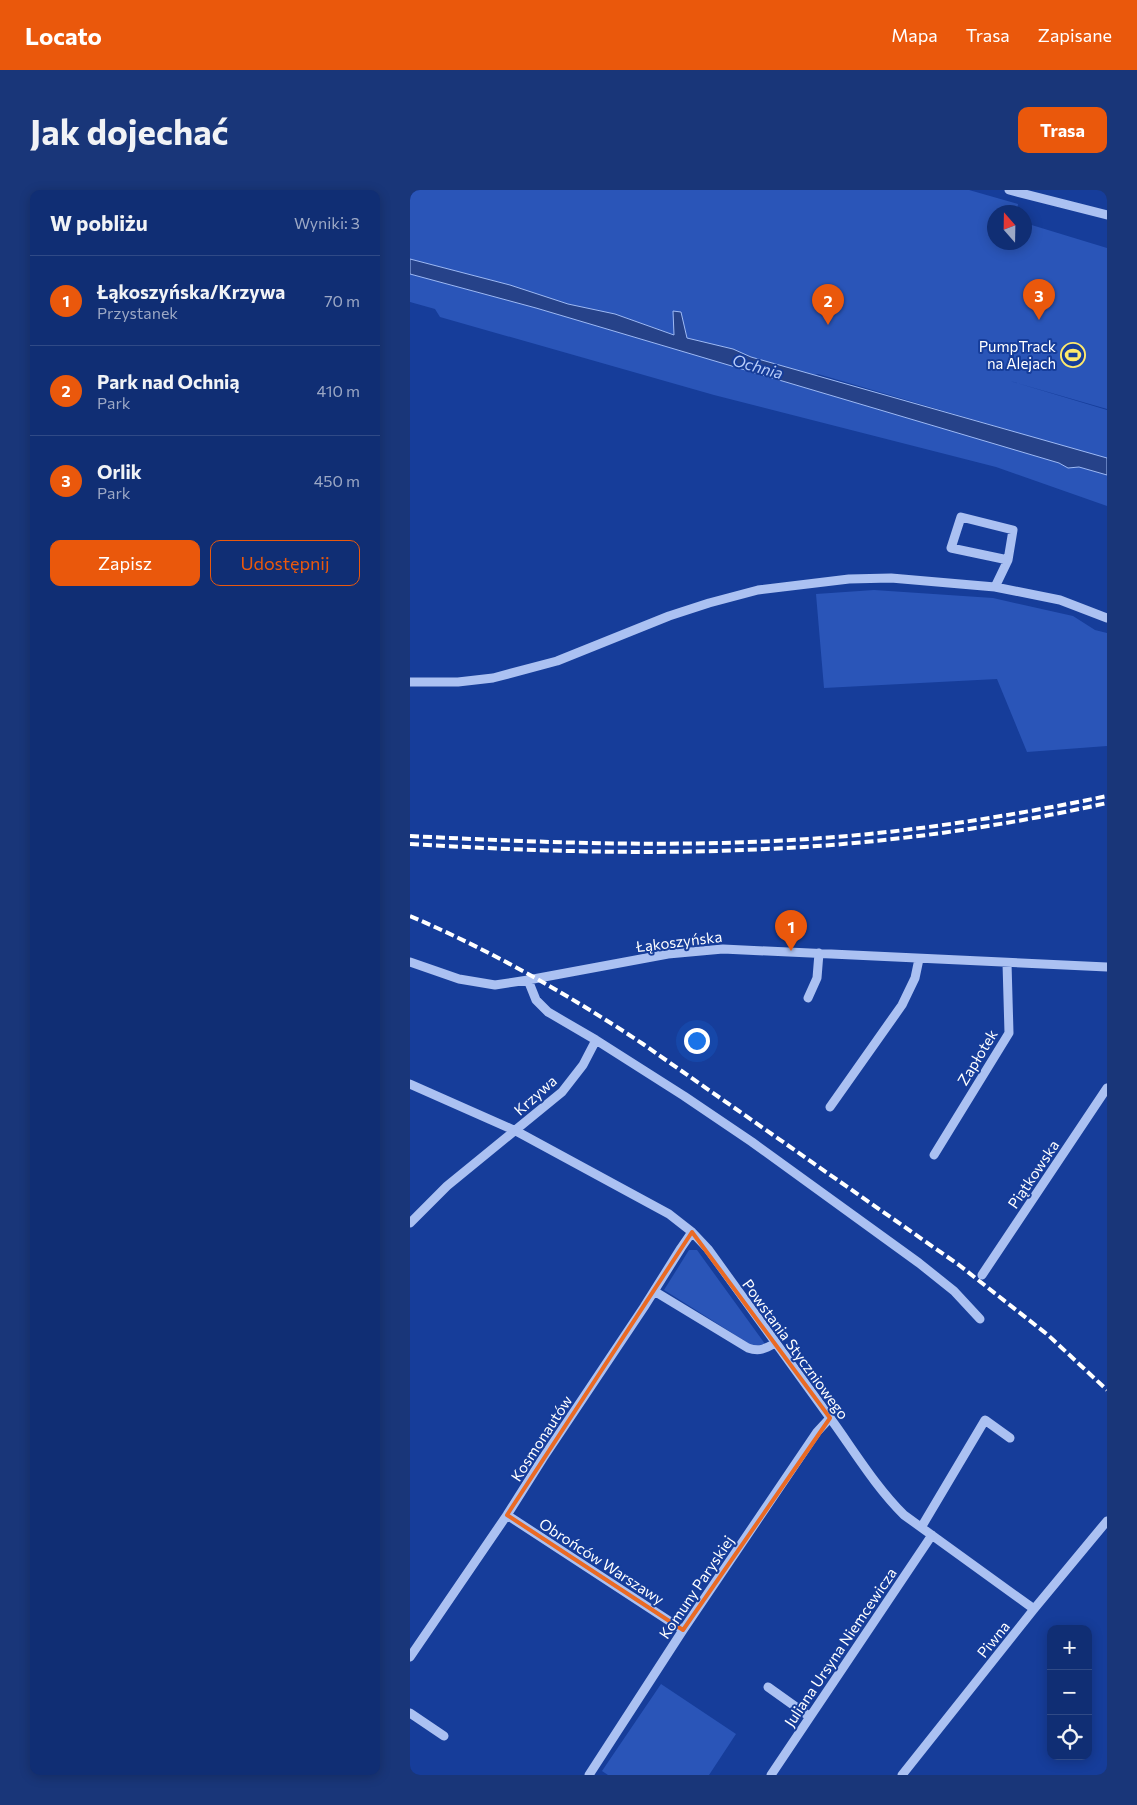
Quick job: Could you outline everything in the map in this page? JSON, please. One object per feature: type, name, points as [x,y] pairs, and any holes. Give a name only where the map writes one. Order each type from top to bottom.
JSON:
[{"type":"street","points":[[1009,190],[1107,215]]},
{"type":"street","points":[[995,587],[1008,560],[1013,530],[961,517],[951,548],[1008,560]]},
{"type":"street","points":[[410,682],[458,682],[493,678],[557,661],[669,616],[717,601],[758,590],[849,579],[892,578],[995,587],[1060,600],[1107,618]]},
{"type":"street","name":"Łąkoszyńska","points":[[410,962],[440,974],[471,982],[496,985],[668,954],[723,948],[1107,967]]},
{"type":"street","points":[[808,998],[817,978],[819,953]]},
{"type":"street","points":[[830,1107],[902,1005],[915,978],[919,958]]},
{"type":"street","name":"Zapłotek","points":[[934,1155],[1009,1033],[1007,963]]},
{"type":"street","points":[[528,980],[536,1000],[548,1012],[596,1040],[745,1137],[920,1263],[954,1292],[980,1320]]},
{"type":"street","name":"Krzywa","points":[[410,1223],[447,1186],[562,1092],[583,1065],[596,1040]]},
{"type":"street","name":"Powstania Styczniowego","points":[[410,1084],[516,1131],[669,1214],[692,1232],[708,1249],[869,1474],[889,1499],[904,1515],[922,1526],[1034,1609]]},
{"type":"street","name":"Piątkowska","points":[[982,1275],[1107,1088]]},
{"type":"street","name":"Kosmonautów","points":[[410,1657],[507,1515],[692,1232]]},
{"type":"street","points":[[654,1291],[748,1348],[756,1351],[764,1350],[775,1343]]},
{"type":"street","name":"Komuny Paryskiej","points":[[589,1775],[683,1630],[817,1432],[830,1418]]},
{"type":"street","points":[[922,1526],[985,1420],[1010,1438]]},
{"type":"street","name":"Obrońców Warszawy","points":[[507,1515],[683,1630]]},
{"type":"street","name":"Piwna","points":[[904,1774],[1034,1609],[1107,1521]]},
{"type":"street","name":"Juliana Ursyna Niemcewicza","points":[[771,1775],[932,1535]]},
{"type":"street","points":[[768,1687],[810,1717]]},
{"type":"street","points":[[410,1713],[444,1736]]},
{"type":"highlighted area","points":[[692,1232],[830,1418],[683,1630],[507,1515]]},
{"type":"shaded area","points":[[410,190],[969,190],[1018,204],[987,205],[987,250],[1032,250],[1032,225],[1107,248],[1107,409],[1010,381],[1107,410],[1107,459],[818,374],[814,375],[751,357],[733,349],[686,338],[681,312],[673,312],[675,335],[615,314],[568,304],[510,285],[410,259]]},
{"type":"shaded area","points":[[410,274],[536,308],[1059,463],[1068,468],[1079,467],[1107,475],[1107,506],[996,467],[714,395],[440,317],[435,309],[410,302]]},
{"type":"shaded area","points":[[874,590],[993,598],[1073,616],[1095,630],[1107,633],[1107,746],[1027,752],[997,679],[824,688],[816,594]]},
{"type":"shaded area","points":[[689,1250],[697,1250],[765,1344],[754,1346],[748,1343],[664,1290]]},
{"type":"shaded area","points":[[661,1684],[736,1734],[709,1775],[608,1775],[602,1771]]},
{"type":"water","name":"Ochnia","points":[[410,259],[510,285],[568,304],[615,314],[674,335],[673,311],[681,312],[687,338],[733,349],[751,357],[1107,458],[1107,475],[1079,467],[1068,468],[1059,463],[536,308],[410,274]]},
{"type":"railway","points":[[410,836],[637,844],[728,843],[815,839],[899,831],[983,819],[1107,796]]},
{"type":"railway","points":[[410,844],[499,849],[632,852],[721,851],[809,847],[938,834],[1023,820],[1107,803]]},
{"type":"railway","points":[[410,916],[471,944],[530,975],[587,1008],[643,1044],[959,1265],[1048,1335],[1107,1390]]},
{"type":"place","name":"Orlik","points":[[1039,320]]},
{"type":"place","name":"Park nad Ochnią","points":[[828,325]]},
{"type":"place","name":"PumpTrack na Alejach","points":[[1073,355]]},
{"type":"place","name":"Łąkoszyńska/Krzywa","points":[[791,951]]}]
